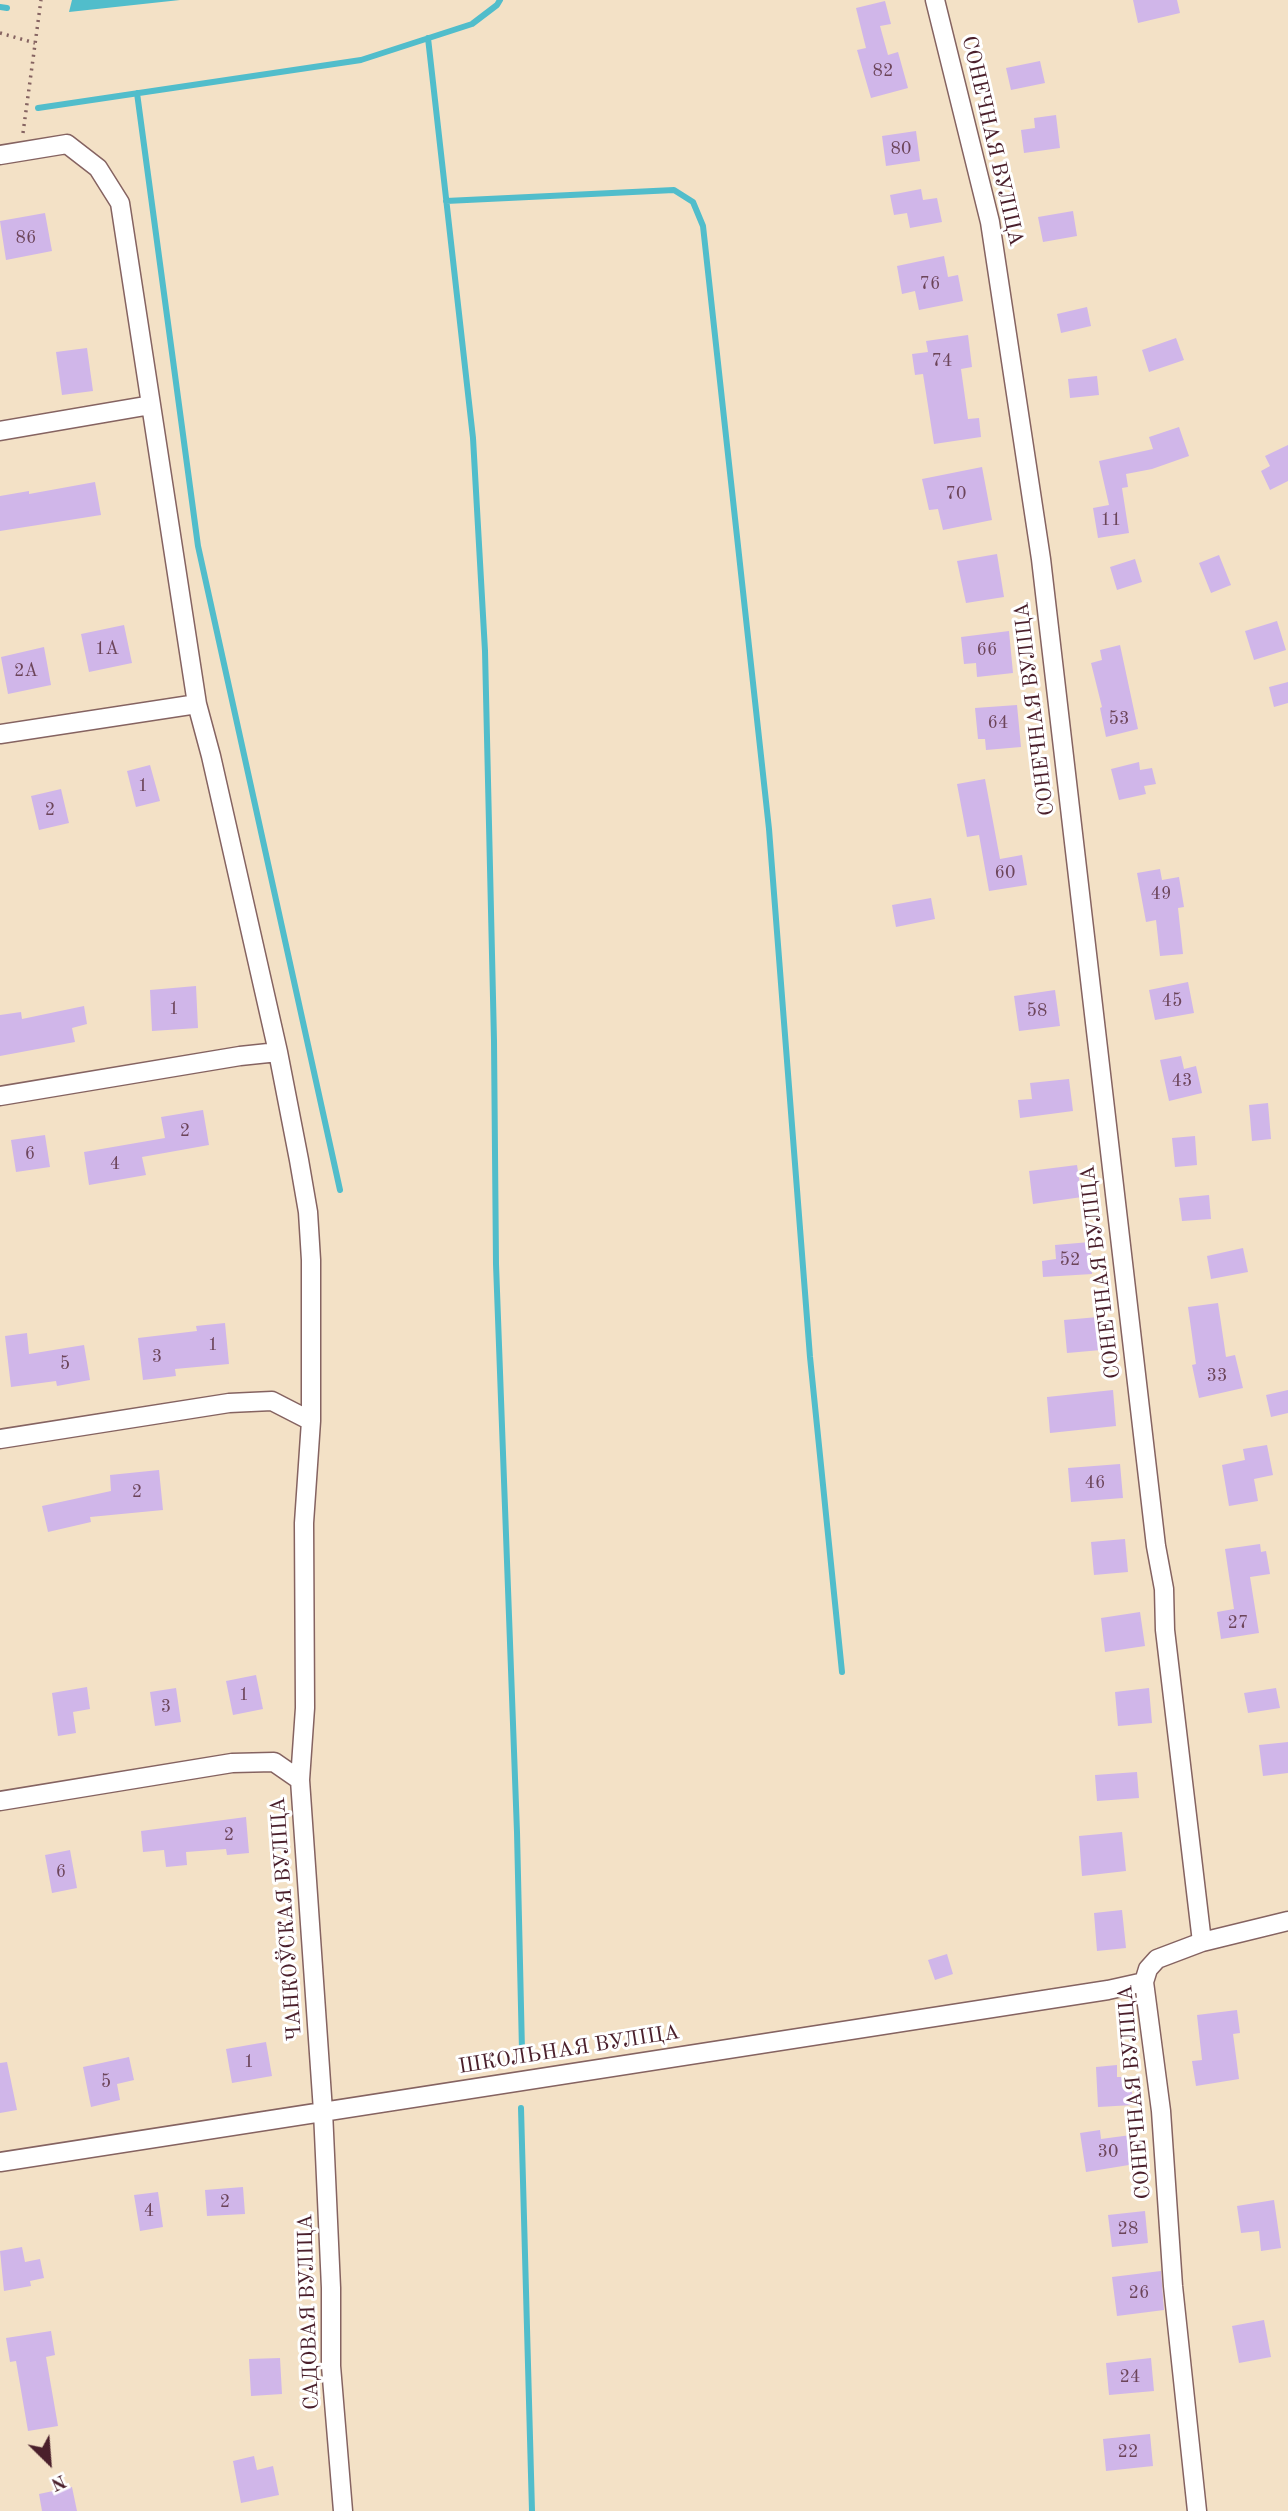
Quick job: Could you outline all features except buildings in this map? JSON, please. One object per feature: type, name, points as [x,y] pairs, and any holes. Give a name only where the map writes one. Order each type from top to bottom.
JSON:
[{"type":"street","name":"СОНЕЧНАЯ ВУЛІЦА","points":[[936,0],[990,222],[1041,559],[1153,1519],[1164,1589],[1166,1644],[1202,1942],[1157,1959],[1148,1969],[1144,1982],[1161,2111],[1173,2286],[1197,2511]]},
{"type":"street","points":[[0,155],[67,144],[97,168],[120,204],[197,704],[278,1052],[308,1212],[311,1260],[311,1421],[303,1522],[306,1708],[300,1780]]},
{"type":"street","points":[[0,431],[151,405]]},
{"type":"street","points":[[0,734],[197,704]]},
{"type":"street","points":[[0,1096],[278,1052]]},
{"type":"street","points":[[0,1439],[229,1403],[272,1401],[311,1421]]},
{"type":"street","name":"ЧАНКОЎСКАЯ ВУЛІЦА","points":[[0,1801],[232,1763],[274,1762],[300,1780],[323,2111]]},
{"type":"street","points":[[1202,1942],[1288,1921]]},
{"type":"street","name":"ШКОЛЬНАЯ ВУЛІЦА","points":[[0,2162],[1108,1990],[1144,1982]]},
{"type":"street","name":"САДОВАЯ ВУЛІЦА","points":[[323,2111],[331,2288],[331,2366],[343,2511]]},
{"type":"path","points":[[20,152],[41,0]]},
{"type":"path","points":[[0,33],[35,43]]},
{"type":"water","points":[[72,0],[180,0],[69,12]]},
{"type":"waterway","points":[[38,108],[361,60],[472,24],[500,0]]},
{"type":"waterway","points":[[0,7],[7,8]]},
{"type":"waterway","points":[[428,38],[473,438],[485,651],[496,1264],[517,1832],[522,2051]]},
{"type":"waterway","points":[[137,93],[198,546],[340,1190]]},
{"type":"waterway","points":[[446,201],[674,190],[693,202],[703,226],[769,829],[810,1357],[842,1672]]},
{"type":"waterway","points":[[521,2108],[532,2511]]}]
